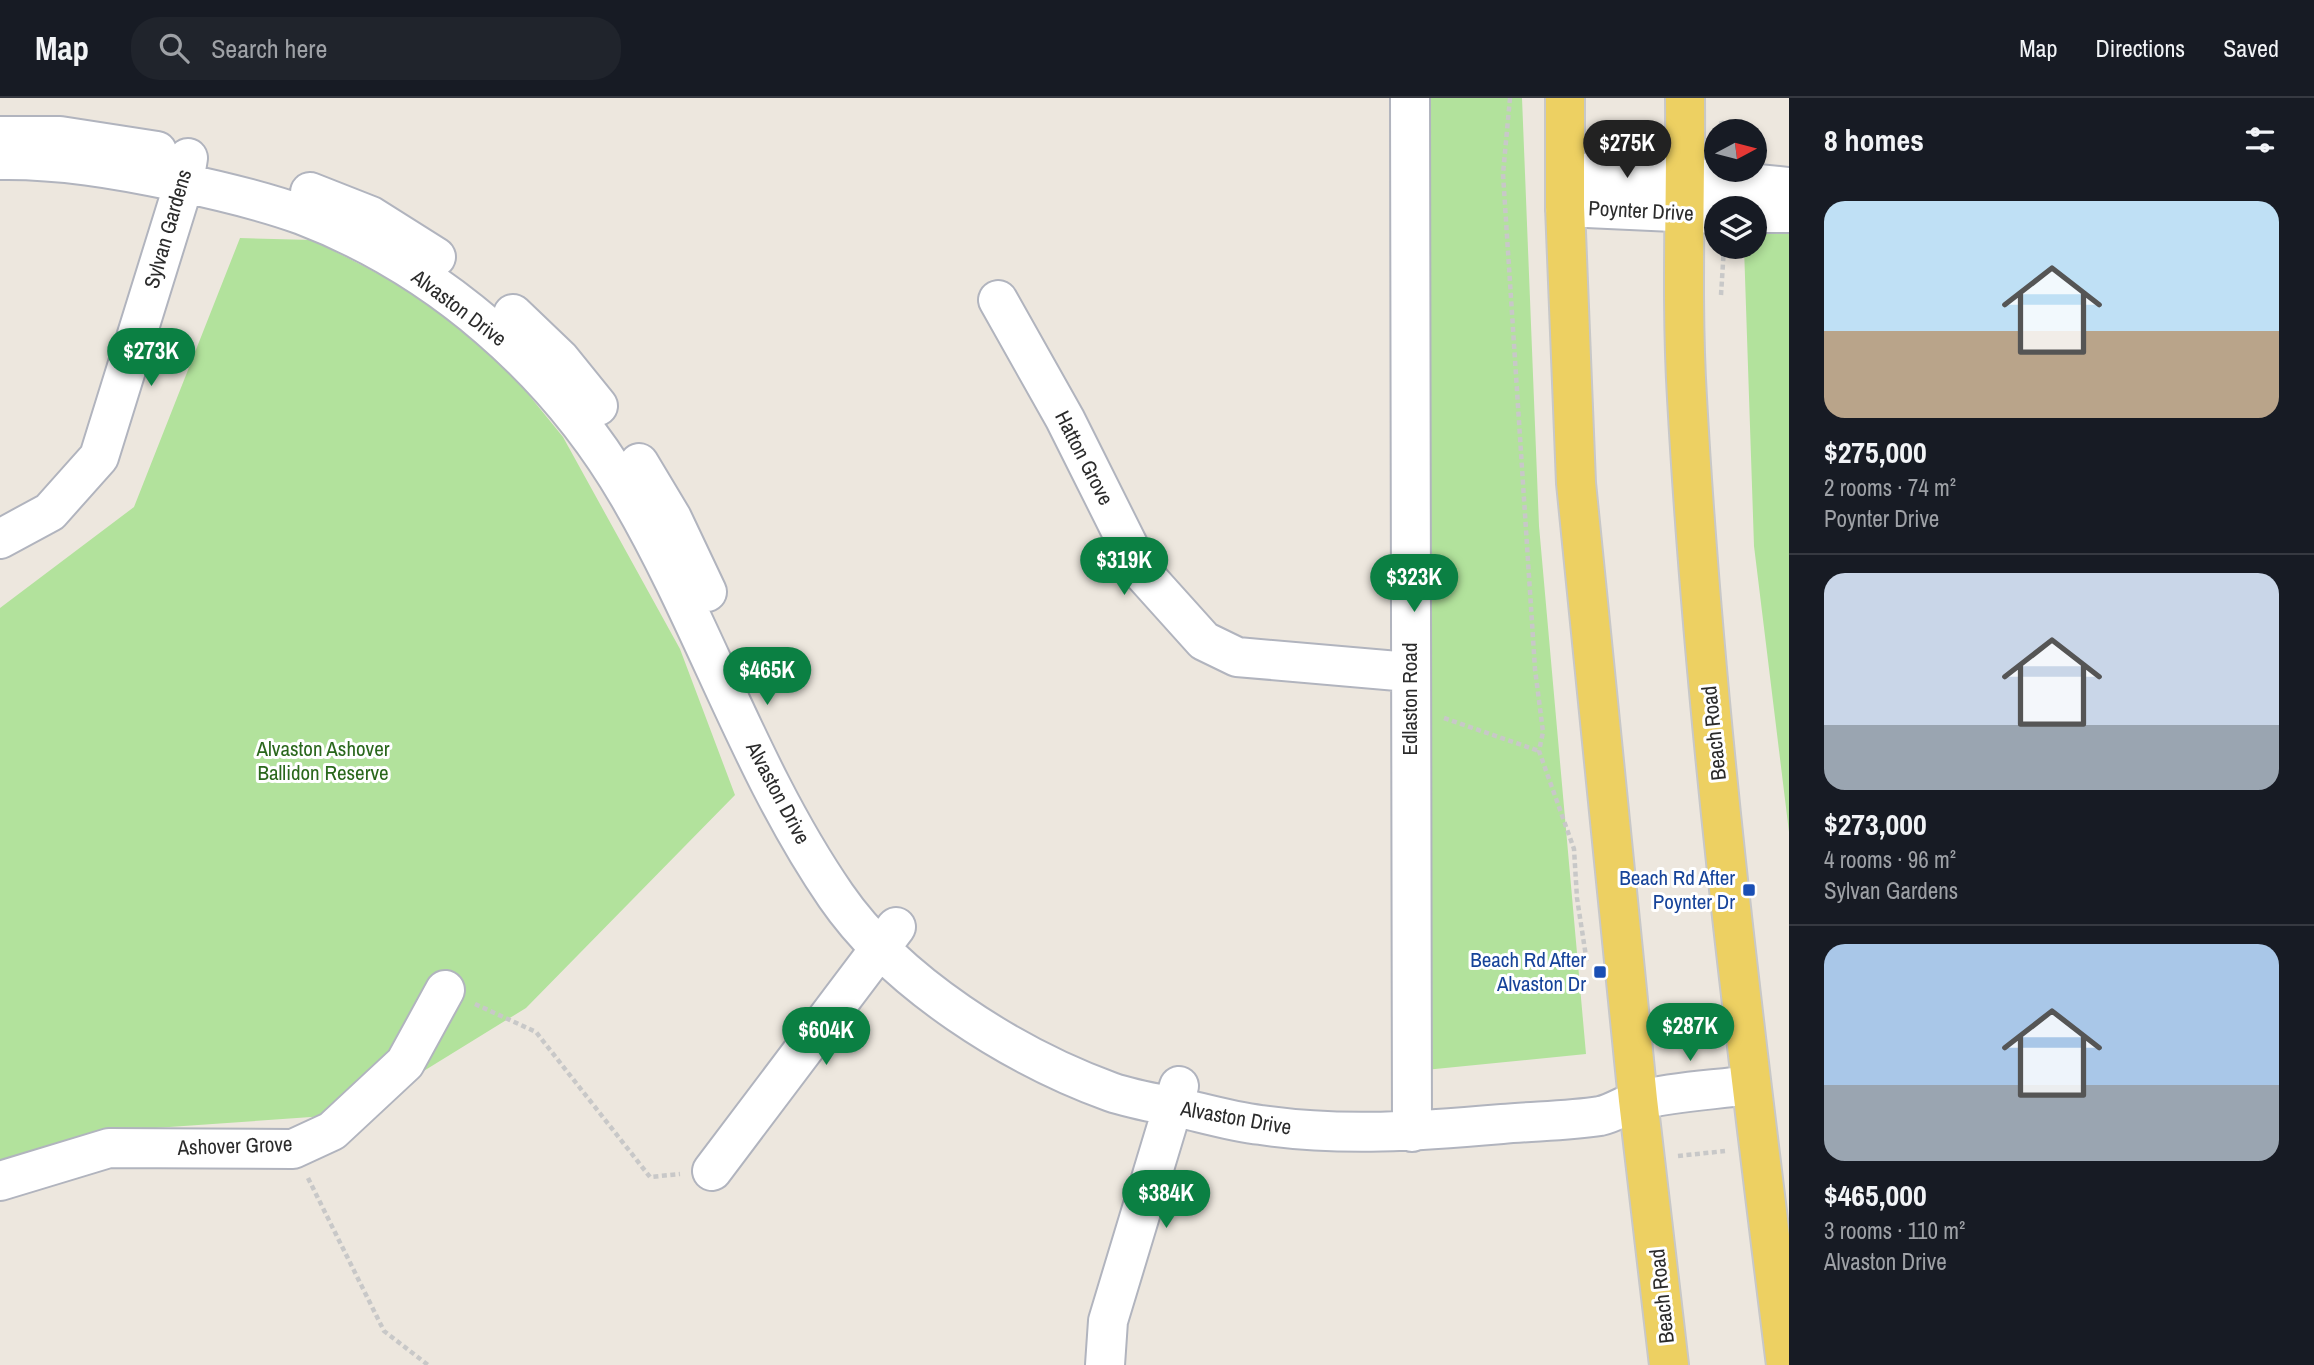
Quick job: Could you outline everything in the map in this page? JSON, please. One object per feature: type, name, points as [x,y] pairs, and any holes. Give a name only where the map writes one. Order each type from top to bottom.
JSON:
[{"type":"main road","name":"Beach Road","points":[[1565,98],[1565,189],[1576,483],[1669,1365]]},
{"type":"main road","name":"Beach Road","points":[[1685,98],[1696,202],[1687,394],[1701,612],[1750,1085],[1786,1365]]},
{"type":"street","name":"Edlaston Road","points":[[1384,98],[1401,683]]},
{"type":"street","name":"Edlaston Road","points":[[1400,1120],[1401,683],[1410,98]]},
{"type":"street","name":"Alvaston Drive","points":[[0,136],[60,136],[108,141],[186,170],[351,237],[410,270],[472,312],[510,346],[558,397],[603,456],[634,505],[791,822],[838,899],[887,937],[923,985],[974,1022],[1036,1058],[1113,1093],[1176,1096],[1259,1125],[1338,1132],[1400,1120],[1606,1115],[1639,1100],[1750,1085]]},
{"type":"street","name":"Alvaston Drive","points":[[0,160],[115,169],[186,170]]},
{"type":"street","name":"Sylvan Gardens","points":[[0,539],[50,512],[99,457],[186,170]]},
{"type":"street","name":"Poynter Drive","points":[[1565,189],[1696,202],[1789,187]]},
{"type":"street","points":[[1767,214],[1789,213]]},
{"type":"street","name":"Hatton Grove","points":[[998,300],[1065,419],[1141,571],[1204,641],[1237,657],[1401,683]]},
{"type":"street","points":[[712,1171],[887,937]]},
{"type":"street","name":"Ashover Grove","points":[[0,1181],[109,1148],[293,1149],[332,1131],[405,1063],[445,990]]},
{"type":"street","points":[[1105,1365],[1108,1321],[1176,1096]]},
{"type":"path","points":[[1510,98],[1503,174],[1535,669],[1543,732],[1539,751],[1574,849],[1577,898],[1589,974]]},
{"type":"path","points":[[1721,300],[1723,259]]},
{"type":"path","points":[[1401,683],[1539,751]]},
{"type":"path","points":[[445,990],[537,1032],[650,1177],[712,1171]]},
{"type":"path","points":[[1647,1160],[1759,1147]]},
{"type":"path","points":[[293,1149],[384,1331],[428,1365]]},
{"type":"green space","points":[[1421,98],[1522,98],[1539,526],[1586,1054],[1425,1070]]},
{"type":"green space","points":[[1767,225],[1789,225],[1789,832],[1754,546],[1744,259],[1767,259]]},
{"type":"green space","name":"Alvaston Ashover Ballidon Reserve","points":[[240,238],[313,240],[468,320],[563,437],[680,649],[735,795],[526,1008],[354,1114],[155,1128],[0,1163],[0,608],[134,507]]},
{"type":"place","name":"Beach Rd After Poynter Dr","points":[[1749,890]]},
{"type":"place","name":"Beach Rd After Alvaston Dr","points":[[1600,972]]}]
